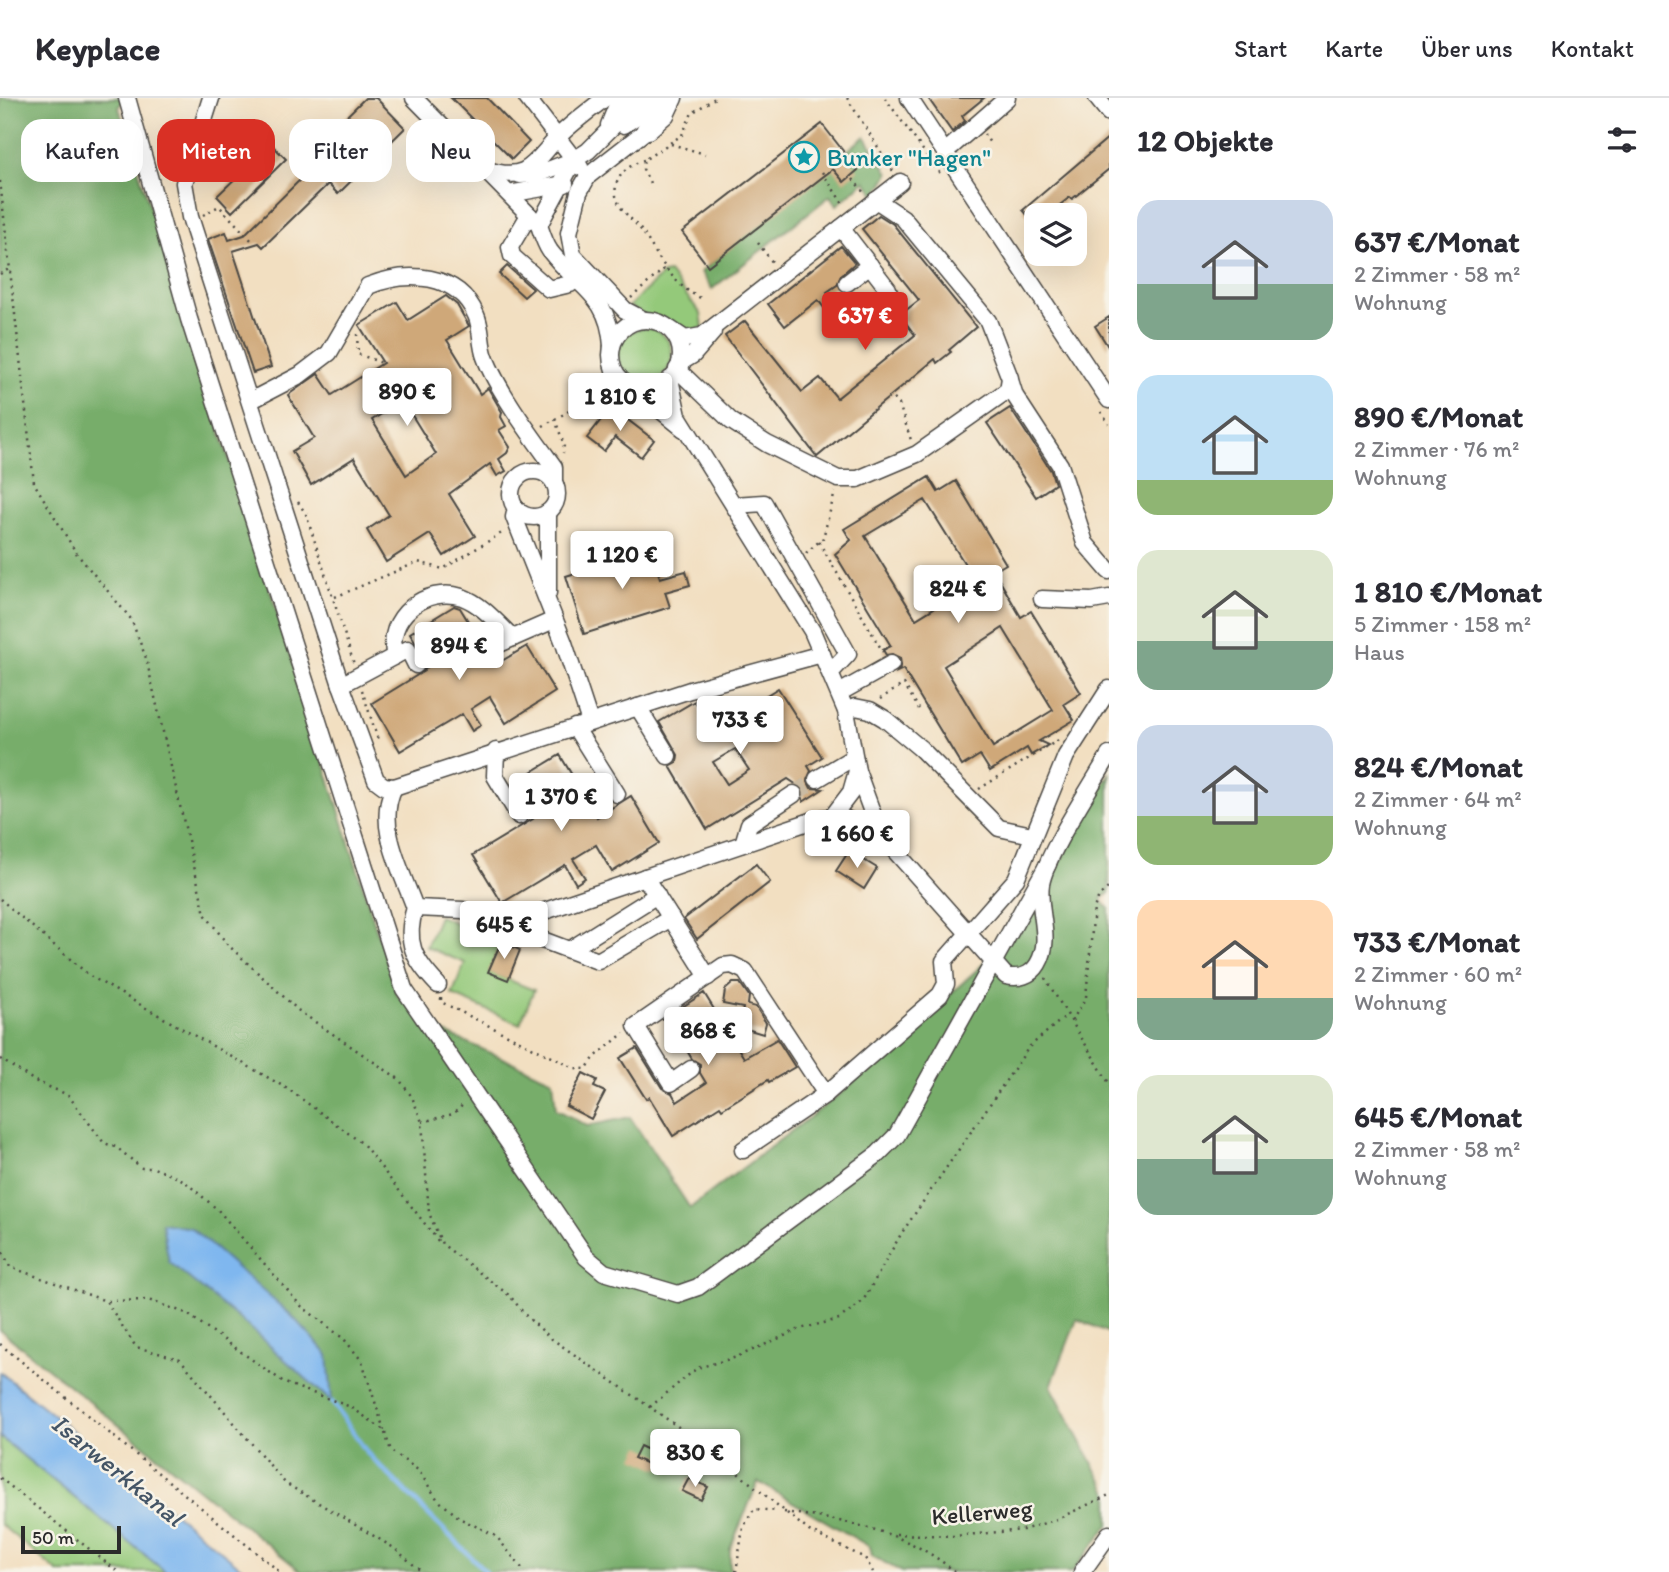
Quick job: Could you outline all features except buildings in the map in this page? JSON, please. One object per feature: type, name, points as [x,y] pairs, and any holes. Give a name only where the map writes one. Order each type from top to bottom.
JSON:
[{"type":"street","points":[[127,98],[189,318],[404,989],[586,1257],[604,1272],[678,1294],[698,1287],[878,1154],[897,1135],[1109,755]]},
{"type":"street","points":[[211,98],[184,183],[191,220],[341,685],[376,780],[384,786],[394,787],[582,724],[822,653]]},
{"type":"street","points":[[414,98],[435,119]]},
{"type":"street","points":[[527,98],[557,139],[581,156],[588,176],[579,192],[569,233],[573,255],[581,273],[603,305],[611,324],[612,364],[626,383],[688,431]]},
{"type":"street","points":[[581,273],[570,284],[549,289],[512,257],[510,247],[524,206],[525,172],[557,139],[605,98]]},
{"type":"street","points":[[607,130],[620,98]]},
{"type":"street","points":[[524,206],[559,186],[581,156],[627,112],[633,98]]},
{"type":"street","points":[[495,173],[505,176],[525,172],[538,174],[581,156],[634,118],[647,98]]},
{"type":"street","points":[[643,133],[661,98]]},
{"type":"street","points":[[666,115],[674,98]]},
{"type":"street","points":[[524,206],[559,186],[588,176],[643,133],[652,130],[683,98]]},
{"type":"street","points":[[909,98],[1109,400]]},
{"type":"street","points":[[952,146],[1007,98]]},
{"type":"street","points":[[1097,98],[1109,113]]},
{"type":"street","points":[[495,179],[524,206],[548,250],[622,306],[644,320],[662,324],[685,339],[702,336],[900,182]]},
{"type":"street","points":[[876,200],[904,218],[988,321],[1015,396],[1060,465],[1085,543],[1109,570]]},
{"type":"street","points":[[847,223],[870,265],[888,289],[895,312]]},
{"type":"street","points":[[848,283],[870,265]]},
{"type":"street","points":[[250,401],[300,375],[329,353],[368,286],[415,278],[445,280],[461,292],[476,314],[484,356],[554,475],[555,502],[548,512],[548,602]]},
{"type":"street","points":[[612,346],[624,328],[644,320]]},
{"type":"street","points":[[626,383],[652,389],[693,355],[717,325]]},
{"type":"street","points":[[670,329],[679,345],[676,371],[678,416],[812,631],[846,711],[855,764],[880,834]]},
{"type":"street","points":[[676,371],[731,421],[767,444],[838,479],[858,479],[917,454],[1008,390],[1010,378]]},
{"type":"street","points":[[530,433],[533,457],[527,472],[517,479],[512,490],[516,516],[554,620],[582,724],[617,794]]},
{"type":"street","points":[[527,472],[554,475]]},
{"type":"street","points":[[734,505],[764,503],[848,654],[831,671]]},
{"type":"street","points":[[516,516],[531,517],[548,512]]},
{"type":"street","points":[[395,656],[391,642],[399,619],[409,608],[427,598],[446,595],[473,602],[513,638]]},
{"type":"street","points":[[1042,599],[1092,601],[1109,598]]},
{"type":"street","points":[[497,645],[554,620]]},
{"type":"street","points":[[341,685],[408,649],[416,665]]},
{"type":"street","points":[[839,693],[896,670]]},
{"type":"street","points":[[743,1150],[826,1094],[940,995],[946,984],[944,961],[1016,879],[1032,835],[1073,742],[1109,689]]},
{"type":"street","points":[[638,707],[668,756]]},
{"type":"street","points":[[846,711],[855,707],[866,709],[885,719],[921,749],[999,828],[1032,835]]},
{"type":"street","points":[[496,751],[495,776],[519,817]]},
{"type":"street","points":[[817,779],[855,764]]},
{"type":"street","points":[[832,817],[851,792],[855,764]]},
{"type":"street","points":[[394,787],[388,798],[389,832],[415,908],[410,924],[410,942],[417,958],[438,985]]},
{"type":"street","points":[[743,844],[748,824],[794,794]]},
{"type":"street","points":[[526,932],[539,913],[817,818],[832,817],[860,823],[880,834],[958,912],[968,934],[993,964],[1006,975],[1015,978],[1027,975],[1037,966],[1044,949],[1041,884],[1048,864]]},
{"type":"street","points":[[645,877],[708,977]]},
{"type":"street","points":[[620,885],[638,908]]},
{"type":"street","points":[[571,949],[657,895]]},
{"type":"street","points":[[415,908],[463,910],[598,961],[671,918]]},
{"type":"street","points":[[691,1069],[671,1083],[636,1026],[723,966],[732,965],[745,971],[826,1094]]},
{"type":"street","points":[[1082,1572],[1109,1534]]},
{"type":"path","points":[[701,298],[689,293],[666,268],[638,225],[621,208],[617,196],[618,176],[628,165],[644,160],[671,144],[682,135],[692,113],[715,98]]},
{"type":"path","points":[[847,98],[900,182]]},
{"type":"path","points":[[671,144],[705,154]]},
{"type":"path","points":[[644,160],[643,169],[650,183]]},
{"type":"path","points":[[822,172],[847,223]]},
{"type":"path","points":[[0,181],[34,484],[77,554],[131,619],[146,657],[175,793],[205,914],[228,944],[299,1011],[399,1079],[412,1097],[422,1122],[429,1213],[442,1244]]},
{"type":"path","points":[[191,220],[219,206],[252,241]]},
{"type":"path","points":[[758,243],[782,274]]},
{"type":"path","points":[[622,306],[666,268]]},
{"type":"path","points":[[0,274],[9,269]]},
{"type":"path","points":[[357,331],[358,354],[383,363]]},
{"type":"path","points":[[530,433],[626,383]]},
{"type":"path","points":[[894,399],[899,404],[901,419],[917,454]]},
{"type":"path","points":[[554,475],[561,462],[564,445],[555,419]]},
{"type":"path","points":[[795,561],[819,542],[828,525],[838,479]]},
{"type":"path","points":[[280,497],[294,496],[306,514],[335,597],[382,751]]},
{"type":"path","points":[[335,597],[418,562],[443,569],[516,516]]},
{"type":"path","points":[[819,542],[884,653],[875,658]]},
{"type":"path","points":[[896,670],[919,709]]},
{"type":"path","points":[[866,709],[904,684]]},
{"type":"path","points":[[969,796],[1060,738]]},
{"type":"path","points":[[1072,1021],[1086,997],[1094,908],[1099,896],[1109,887]]},
{"type":"path","points":[[0,899],[90,976],[288,1089],[363,1144],[442,1244],[510,1296],[527,1317],[552,1339],[699,1443],[809,1531],[865,1558],[873,1572]]},
{"type":"path","points":[[1037,966],[1109,1083]]},
{"type":"path","points":[[438,985],[442,1002],[574,1068],[586,1069],[613,1040],[636,1026]]},
{"type":"path","points":[[650,1407],[697,1368],[737,1357],[800,1329],[839,1319],[863,1301],[901,1234],[1029,1046],[1067,1015]]},
{"type":"path","points":[[0,1059],[35,1081],[68,1095],[104,1143],[116,1147],[142,1168],[153,1168],[183,1180],[218,1210],[300,1305],[345,1339],[362,1361],[391,1451],[418,1470],[438,1500],[461,1520],[496,1536],[525,1572]]},
{"type":"path","points":[[422,1122],[453,1114],[468,1099],[471,1087]]},
{"type":"path","points":[[0,1246],[10,1267],[106,1301],[148,1300],[186,1313],[285,1383],[351,1407],[384,1430]]},
{"type":"path","points":[[106,1301],[135,1347],[180,1359],[285,1483],[394,1548],[422,1572]]},
{"type":"path","points":[[0,1344],[281,1572]]},
{"type":"path","points":[[0,1478],[118,1572]]},
{"type":"path","name":"Kellerweg","points":[[894,1534],[954,1536],[1023,1530],[1057,1519],[1109,1495]]},
{"type":"path","points":[[737,1572],[747,1516],[754,1509],[829,1518],[894,1534],[940,1559],[955,1572]]},
{"type":"green space","points":[[0,98],[123,98],[119,108],[122,119],[21,119],[21,182],[142,182],[397,995],[445,1033],[553,1080],[556,1109],[587,1126],[630,1117],[690,1208],[839,1095],[1023,928],[1109,774],[1109,893],[1101,899],[1109,909],[1109,1333],[1077,1319],[1051,1386],[1109,1494],[1109,1525],[1072,1572],[902,1572],[872,1556],[870,1547],[758,1482],[730,1549],[730,1572],[302,1572],[0,1330]]},
{"type":"green space","points":[[865,136],[889,173],[876,195],[865,181],[837,205],[830,196],[712,289],[701,272]]},
{"type":"green space","points":[[669,273],[701,314],[703,328],[694,330],[674,327],[629,306],[663,274]]},
{"type":"green space","points":[[645,328],[664,336],[672,355],[664,374],[645,382],[626,374],[618,355],[626,336]]},
{"type":"green space","points":[[439,916],[501,942],[489,972],[534,990],[520,1024],[452,995],[465,963],[426,947]]},
{"type":"green space","points":[[0,1437],[166,1572],[58,1572],[0,1524]]},
{"type":"water","points":[[162,1223],[191,1228],[292,1316],[328,1355],[332,1402],[243,1322],[169,1262]]},
{"type":"water","name":"Isarwerkkanal","points":[[0,1372],[247,1572],[166,1572],[0,1437]]},
{"type":"waterway","points":[[332,1402],[368,1454],[486,1572]]},
{"type":"tunnel","points":[[794,794],[817,779]]},
{"type":"place","name":"Bunker \"Hagen\"","points":[[804,157]]}]
